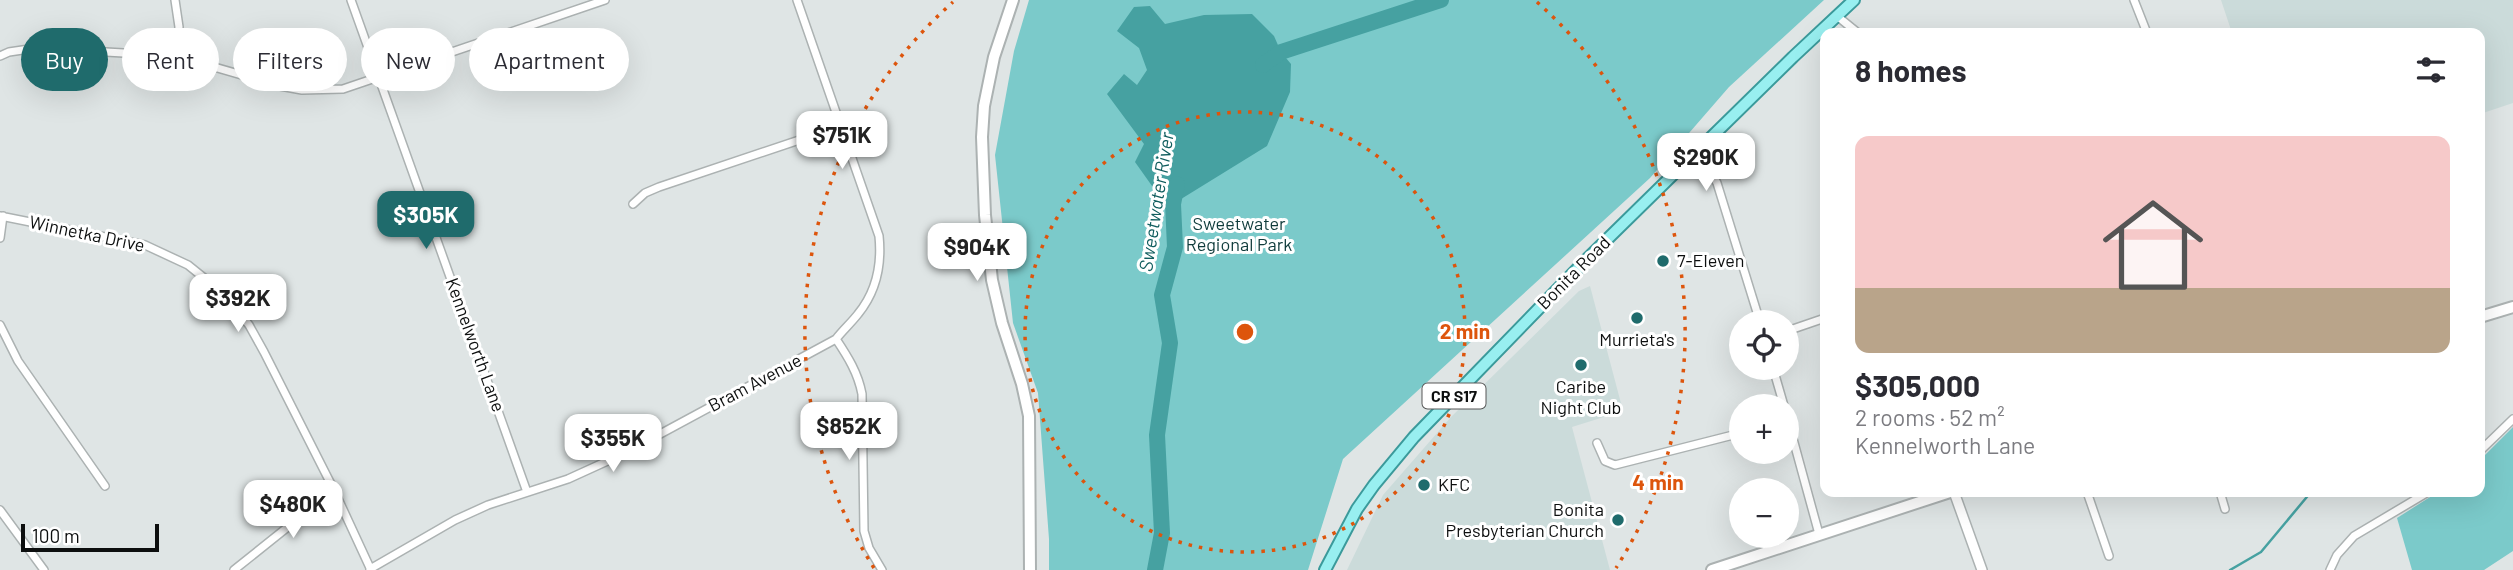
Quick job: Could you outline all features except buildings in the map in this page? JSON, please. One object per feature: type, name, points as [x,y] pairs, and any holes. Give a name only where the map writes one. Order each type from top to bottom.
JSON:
[{"type":"main road","points":[[1013,0],[994,57],[984,106],[982,137],[985,215],[992,280],[1029,416],[1030,570]]},
{"type":"main road","name":"Bonita Road","points":[[1824,28],[1854,0]]},
{"type":"main road","name":"Bonita Road","points":[[1325,570],[1362,501],[1414,437],[1585,261],[1820,32]]},
{"type":"main road","points":[[2485,315],[2513,307]]},
{"type":"main road","points":[[1712,570],[1936,497]]},
{"type":"street","points":[[175,0],[179,28]]},
{"type":"street","name":"Kennelworth Lane","points":[[351,0],[361,28]]},
{"type":"street","points":[[455,51],[605,0]]},
{"type":"street","points":[[797,0],[879,236],[880,255],[875,283],[866,302],[836,339],[860,380],[863,394],[864,531],[878,568]]},
{"type":"street","points":[[2134,0],[2145,28]]},
{"type":"street","points":[[1837,16],[1852,28]]},
{"type":"street","points":[[0,56],[36,48],[122,53]]},
{"type":"street","points":[[219,68],[302,90],[342,89],[361,83]]},
{"type":"street","name":"Kennelworth Lane","points":[[384,91],[527,492]]},
{"type":"street","points":[[633,204],[645,193],[659,187],[841,126]]},
{"type":"street","points":[[1699,151],[1717,183],[1756,310]]},
{"type":"street","points":[[0,238],[1,216]]},
{"type":"street","name":"Winnetka Drive","points":[[1,216],[145,245],[174,257],[214,284],[249,325],[334,490],[370,570]]},
{"type":"street","points":[[1799,327],[1820,320]]},
{"type":"street","points":[[0,325],[18,361],[104,486]]},
{"type":"street","name":"Bram Avenue","points":[[370,570],[454,520],[568,479],[625,453],[836,339]]},
{"type":"street","points":[[2485,446],[2513,419]]},
{"type":"street","points":[[1597,443],[1605,461],[1615,465],[1729,436]]},
{"type":"street","points":[[1799,462],[1819,534]]},
{"type":"street","points":[[234,570],[334,490]]},
{"type":"street","points":[[1954,497],[1982,570]]},
{"type":"street","points":[[2089,497],[2109,556]]},
{"type":"street","points":[[2221,497],[2225,509]]},
{"type":"street","points":[[2330,570],[2337,555],[2354,536],[2420,497]]},
{"type":"street","points":[[0,510],[44,570]]},
{"type":"shaded area","points":[[2221,0],[2513,0],[2513,103],[2485,112],[2485,28],[2230,28]]},
{"type":"shaded area","points":[[1150,6],[1165,24],[1204,15],[1252,14],[1274,36],[1281,52],[1291,64],[1290,92],[1267,146],[1173,204],[1157,193],[1135,162],[1144,144],[1107,94],[1124,74],[1137,85],[1147,70],[1139,48],[1117,31],[1134,7]]},
{"type":"shaded area","points":[[1590,286],[1623,411],[1572,427],[1610,570],[1347,570],[1383,495],[1451,417],[1579,291]]},
{"type":"green space","name":"Sweetwater Regional Park","points":[[1029,0],[1824,0],[1729,87],[1650,178],[1343,459],[1308,570],[1049,570],[1038,393],[1013,323],[995,155],[1014,51]]},
{"type":"green space","points":[[2513,427],[2513,551],[2484,570],[2412,570],[2397,518],[2430,497],[2485,497],[2485,455]]},
{"type":"waterway","name":"Sweetwater River","points":[[1263,65],[1281,52],[1441,0]]},
{"type":"waterway","name":"Sweetwater River","points":[[1155,570],[1162,533],[1157,435],[1170,343],[1162,295],[1175,247],[1173,204],[1177,184]]},
{"type":"waterway","points":[[2230,570],[2261,552],[2307,497]]},
{"type":"place","name":"7-Eleven","points":[[1663,261]]},
{"type":"place","name":"Murrieta's","points":[[1637,318]]},
{"type":"place","name":"Caribe Night Club","points":[[1581,365]]},
{"type":"place","name":"KFC","points":[[1424,485]]},
{"type":"place","name":"Bonita Presbyterian Church","points":[[1618,520]]}]
